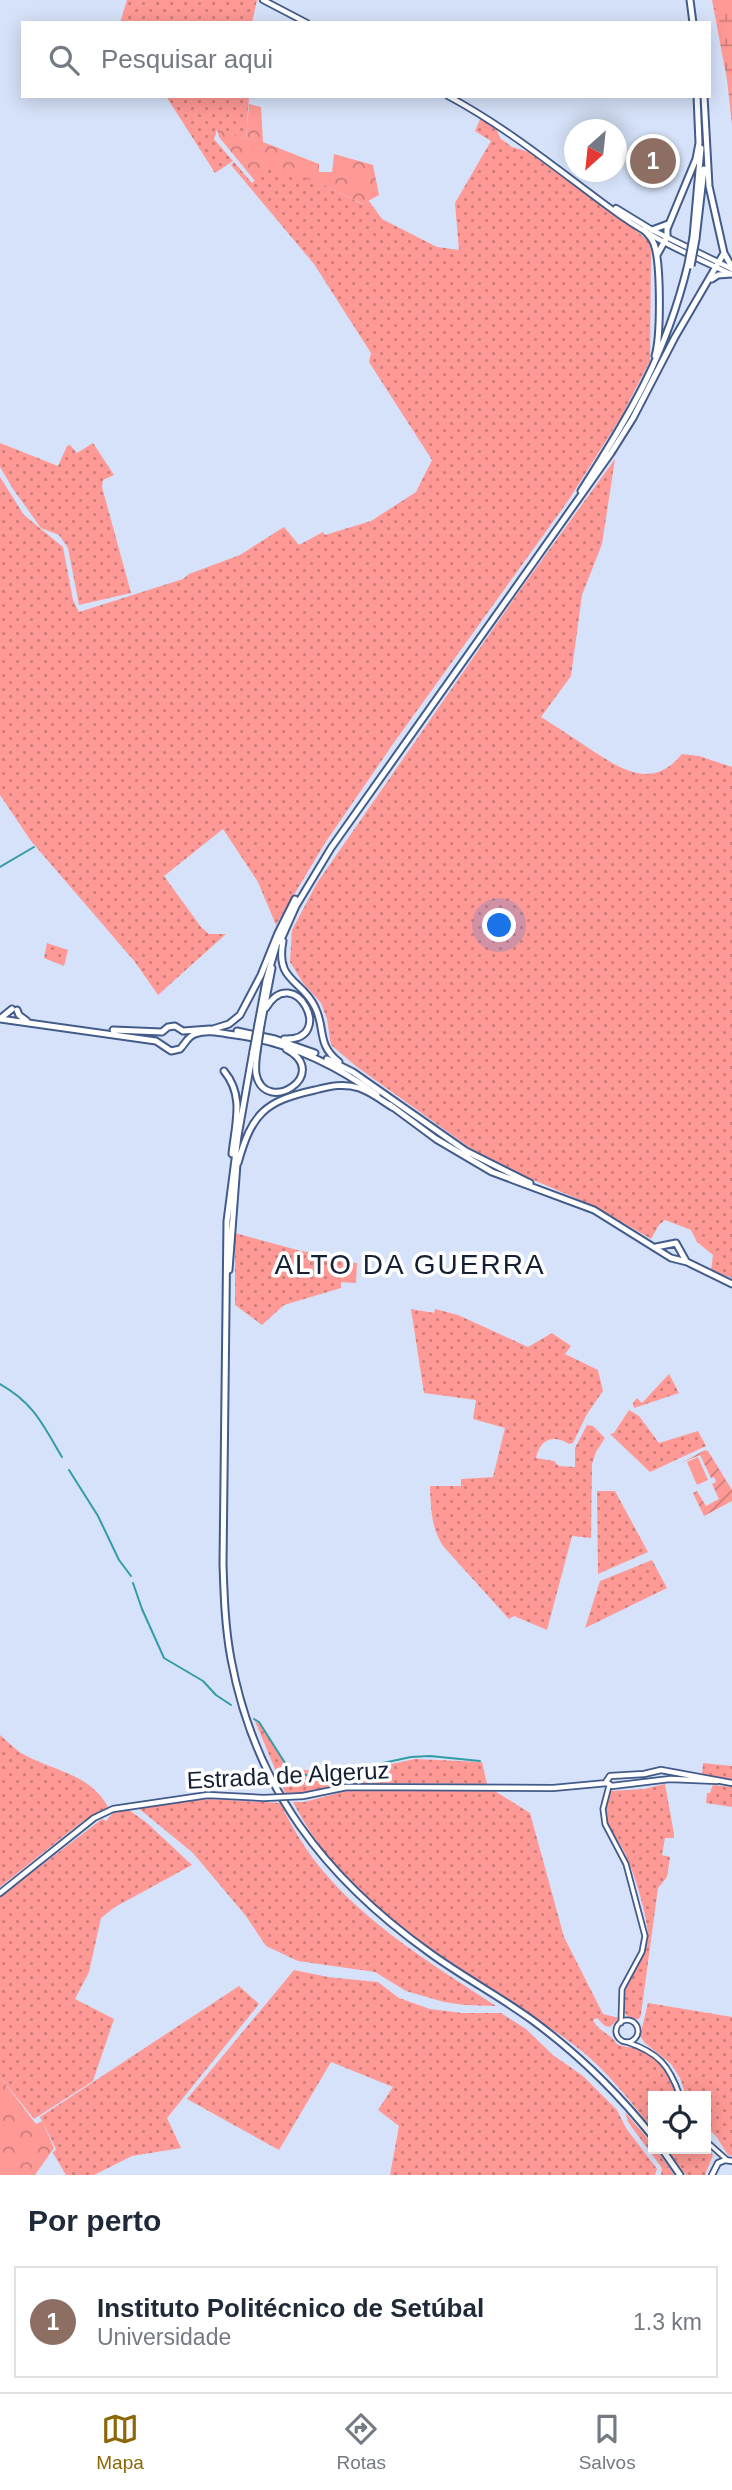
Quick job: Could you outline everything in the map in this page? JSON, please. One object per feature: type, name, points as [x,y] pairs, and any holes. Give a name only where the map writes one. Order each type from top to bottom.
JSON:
[{"type":"main road","points":[[263,0],[303,21]]},
{"type":"main road","points":[[689,0],[692,21]]},
{"type":"main road","points":[[452,98],[496,123],[644,230],[732,274]]},
{"type":"main road","points":[[656,257],[666,239],[666,232],[696,159],[700,98]]},
{"type":"main road","points":[[641,399],[670,327],[689,265],[701,165],[700,98]]},
{"type":"main road","points":[[700,98],[709,186],[724,253],[732,268]]},
{"type":"main road","points":[[597,197],[666,239]]},
{"type":"main road","points":[[652,230],[666,226],[672,219]]},
{"type":"main road","points":[[641,399],[658,345],[656,257],[653,242],[644,230]]},
{"type":"main road","points":[[75,1028],[162,1032],[171,1026],[183,1031],[213,1029],[229,1024],[240,1015],[307,880],[560,523],[641,399],[724,253]]},
{"type":"main road","points":[[716,264],[732,268]]},
{"type":"main road","points":[[710,281],[718,275],[732,274]]},
{"type":"main road","points":[[225,1364],[229,1258],[245,1109],[266,981],[284,927]]},
{"type":"main road","points":[[284,927],[281,952],[283,967],[292,982],[316,1007],[321,1035],[326,1049],[333,1057],[427,1126],[475,1157],[552,1193]]},
{"type":"main road","points":[[0,1018],[156,1041],[174,1051],[194,1035],[211,1032],[290,1040],[301,1035],[310,1020],[309,1009],[304,1002],[290,994],[276,996],[267,1006],[260,1024]]},
{"type":"main road","points":[[0,1018],[14,1009],[30,1023]]},
{"type":"main road","points":[[213,1029],[270,1039],[307,1050],[353,1072]]},
{"type":"main road","points":[[183,1031],[186,1040]]},
{"type":"main road","points":[[162,1032],[162,1044]]},
{"type":"main road","points":[[255,1051],[259,1082],[273,1092],[291,1090],[301,1077],[301,1062],[294,1053],[270,1039]]},
{"type":"main road","points":[[270,1039],[329,1064],[360,1082],[436,1139],[492,1172],[594,1210],[671,1258],[687,1262],[732,1284]]},
{"type":"main road","points":[[224,1071],[234,1083],[238,1098],[225,1259],[225,1617],[230,1657],[242,1704],[264,1762],[281,1796],[312,1844],[345,1883],[376,1913],[431,1954],[553,2036],[602,2080],[648,2131]]},
{"type":"main road","points":[[238,1163],[247,1134],[259,1116],[279,1100],[333,1085],[349,1086],[369,1093],[392,1107]]},
{"type":"main road","points":[[231,1183],[245,1109]]},
{"type":"main road","points":[[666,1253],[670,1243]]},
{"type":"main road","points":[[656,1247],[676,1243],[687,1262]]},
{"type":"main road","points":[[677,1258],[681,1249]]},
{"type":"main road","points":[[660,1771],[656,1776],[660,1780]]},
{"type":"main road","name":"Estrada de Algeruz","points":[[612,1776],[660,1771],[732,1783]]},
{"type":"main road","points":[[612,1776],[617,1780],[611,1784],[607,1778],[612,1776]]},
{"type":"main road","name":"Estrada de Algeruz","points":[[0,1893],[94,1818],[113,1809],[208,1795],[264,1798],[303,1796],[343,1787],[553,1787],[660,1780],[717,1781]]},
{"type":"main road","points":[[665,2154],[680,2175]]},
{"type":"main road","points":[[712,2175],[716,2165],[730,2161]]},
{"type":"street","points":[[611,1784],[603,1809],[605,1825],[626,1864],[645,1936],[642,1952],[622,1989],[621,2023]]},
{"type":"street","points":[[622,2012],[627,2021],[636,2026],[636,2037],[644,2048],[667,2067],[678,2091]]},
{"type":"street","points":[[627,2021],[616,2029],[617,2035],[622,2041],[644,2048]]},
{"type":"street","points":[[627,2042],[636,2037]]},
{"type":"street","points":[[711,2146],[730,2161]]},
{"type":"street","points":[[716,2165],[717,2153]]},
{"type":"green space","points":[[127,0],[257,0],[252,21],[121,21]]},
{"type":"green space","points":[[712,0],[732,0],[732,125],[727,80]]},
{"type":"green space","points":[[167,98],[249,98],[246,140],[217,130],[214,139],[233,161],[215,173]]},
{"type":"green space","points":[[249,104],[261,107],[263,142],[319,164],[319,172],[332,172],[334,154],[373,165],[379,195],[363,204],[315,181],[269,169],[255,181],[219,137],[217,129],[246,140]]},
{"type":"green space","points":[[481,117],[496,128],[500,138],[512,147],[529,152],[564,177],[564,182],[571,182],[649,242],[650,361],[621,417],[568,501],[393,744],[325,843],[276,925],[258,882],[223,829],[164,876],[201,927],[209,934],[226,934],[158,995],[135,962],[31,841],[0,795],[0,477],[24,515],[63,547],[73,600],[79,612],[183,579],[189,574],[240,555],[284,527],[299,545],[323,532],[325,535],[371,521],[416,492],[432,460],[369,362],[371,353],[314,264],[231,165],[234,162],[252,183],[269,168],[316,181],[362,204],[369,201],[382,219],[437,247],[459,250],[455,203],[491,141],[475,131]]},
{"type":"green space","points":[[0,443],[58,466],[67,446],[70,445],[77,453],[93,443],[114,475],[103,480],[102,487],[131,593],[79,605],[68,548],[59,535],[41,528],[13,489],[0,467]]},
{"type":"green space","points":[[615,459],[602,544],[582,595],[571,676],[541,717],[611,762],[635,773],[659,772],[682,754],[699,756],[732,767],[732,1278],[711,1270],[713,1255],[697,1242],[691,1230],[665,1220],[651,1239],[594,1206],[487,1160],[357,1067],[331,1045],[327,1019],[321,1003],[303,983],[290,962],[292,930],[317,883],[520,590]]},
{"type":"green space","points":[[47,943],[68,950],[64,966],[44,958]]},
{"type":"green space","points":[[235,1233],[301,1251],[341,1257],[341,1288],[284,1305],[262,1325],[235,1305]]},
{"type":"green space","points":[[341,1262],[357,1263],[356,1283],[340,1282]]},
{"type":"green space","points":[[411,1309],[434,1313],[435,1309],[458,1315],[528,1347],[552,1333],[571,1346],[565,1354],[598,1370],[603,1391],[587,1414],[573,1443],[558,1439],[548,1440],[541,1446],[536,1458],[554,1461],[559,1466],[575,1467],[575,1448],[587,1425],[593,1426],[605,1438],[592,1464],[591,1538],[572,1536],[547,1630],[514,1616],[509,1619],[443,1546],[436,1532],[432,1518],[430,1486],[461,1486],[461,1479],[493,1477],[505,1428],[473,1419],[476,1400],[424,1393]]},
{"type":"green space","points":[[669,1374],[679,1393],[634,1408],[633,1403],[637,1398],[642,1403]]},
{"type":"green space","points":[[629,1410],[639,1416],[659,1443],[698,1431],[706,1446],[650,1472],[610,1434],[614,1433]]},
{"type":"green space","points":[[705,1450],[732,1490],[732,1501],[704,1516],[693,1493],[697,1491],[706,1506],[719,1499],[712,1484],[716,1482],[714,1477],[711,1478],[700,1455],[681,1463]]},
{"type":"green space","points":[[698,1457],[708,1480],[697,1485],[687,1462]]},
{"type":"green space","points":[[597,1491],[615,1491],[648,1552],[598,1574]]},
{"type":"green space","points":[[652,1560],[667,1588],[585,1628],[600,1581]]},
{"type":"green space","points":[[255,1721],[262,1725],[287,1768],[344,1774],[415,1759],[482,1762],[487,1784],[341,1783],[304,1793],[285,1793]]},
{"type":"green space","points":[[0,1735],[21,1753],[81,1780],[100,1796],[108,1807],[83,1821],[0,1887]]},
{"type":"green space","points":[[703,1763],[732,1766],[732,1779],[702,1775]]},
{"type":"green space","points":[[665,1784],[674,1838],[665,1838],[662,1855],[670,1857],[667,1877],[658,1888],[641,2014],[640,2018],[633,2021],[625,2013],[623,2002],[630,1979],[643,1955],[648,1933],[631,1869],[610,1828],[606,1813],[611,1791],[644,1789]]},
{"type":"green space","points":[[713,1785],[732,1787],[732,1807],[706,1803],[707,1793],[710,1793]]},
{"type":"green space","points":[[350,1790],[493,1790],[530,1813],[564,1937],[603,2014],[619,2018],[610,2027],[597,2018],[593,2020],[617,2044],[639,2049],[652,2057],[667,2075],[675,2091],[648,2091],[648,2124],[616,2084],[583,2052],[424,1943],[364,1895],[314,1837],[293,1802],[304,1802]]},
{"type":"green space","points":[[209,1799],[280,1803],[317,1863],[361,1910],[404,1944],[496,2006],[444,2002],[406,1991],[375,1972],[298,1961],[266,1946],[246,1916],[193,1853],[137,1807]]},
{"type":"green space","points":[[129,1810],[192,1865],[115,1907],[101,1918],[89,1972],[75,1999],[114,2019],[93,2081],[34,2119],[0,2077],[0,1897],[102,1819],[106,1821],[113,1813]]},
{"type":"green space","points":[[294,1970],[328,1977],[378,1982],[399,1998],[430,2009],[462,2013],[501,2013],[526,2029],[553,2055],[583,2076],[617,2110],[626,2128],[657,2169],[655,2175],[390,2175],[399,2126],[378,2110],[393,2087],[331,2062],[279,2150],[187,2099]]},
{"type":"green space","points":[[239,1986],[259,2004],[167,2118],[181,2148],[132,2156],[94,2175],[66,2175],[53,2153],[56,2149],[40,2117]]},
{"type":"green space","points":[[648,2003],[732,2017],[732,2156],[728,2155],[711,2132],[711,2091],[684,2091],[671,2064],[640,2036]]},
{"type":"green space","points":[[0,2077],[36,2124],[42,2121],[54,2148],[35,2175],[0,2175]]},
{"type":"green space","points":[[625,2112],[648,2139],[648,2149],[628,2122]]},
{"type":"green space","points":[[711,2152],[713,2155],[705,2175],[686,2175],[671,2154]]},
{"type":"green space","points":[[652,2154],[659,2154],[674,2175],[661,2175],[662,2168]]},
{"type":"waterway","points":[[0,867],[34,847]]},
{"type":"waterway","points":[[0,1384],[30,1407],[62,1457]]},
{"type":"waterway","points":[[69,1470],[98,1516],[119,1560],[131,1576]]},
{"type":"waterway","points":[[133,1583],[164,1658],[203,1681],[216,1695],[231,1705]]},
{"type":"waterway","points":[[254,1719],[259,1722],[292,1774],[322,1776],[411,1757],[480,1761]]},
{"type":"place","name":"Instituto Politécnico de Setúbal","points":[[653,161]]},
{"type":"district","name":"ALTO DA GUERRA","points":[[410,1264]]}]
